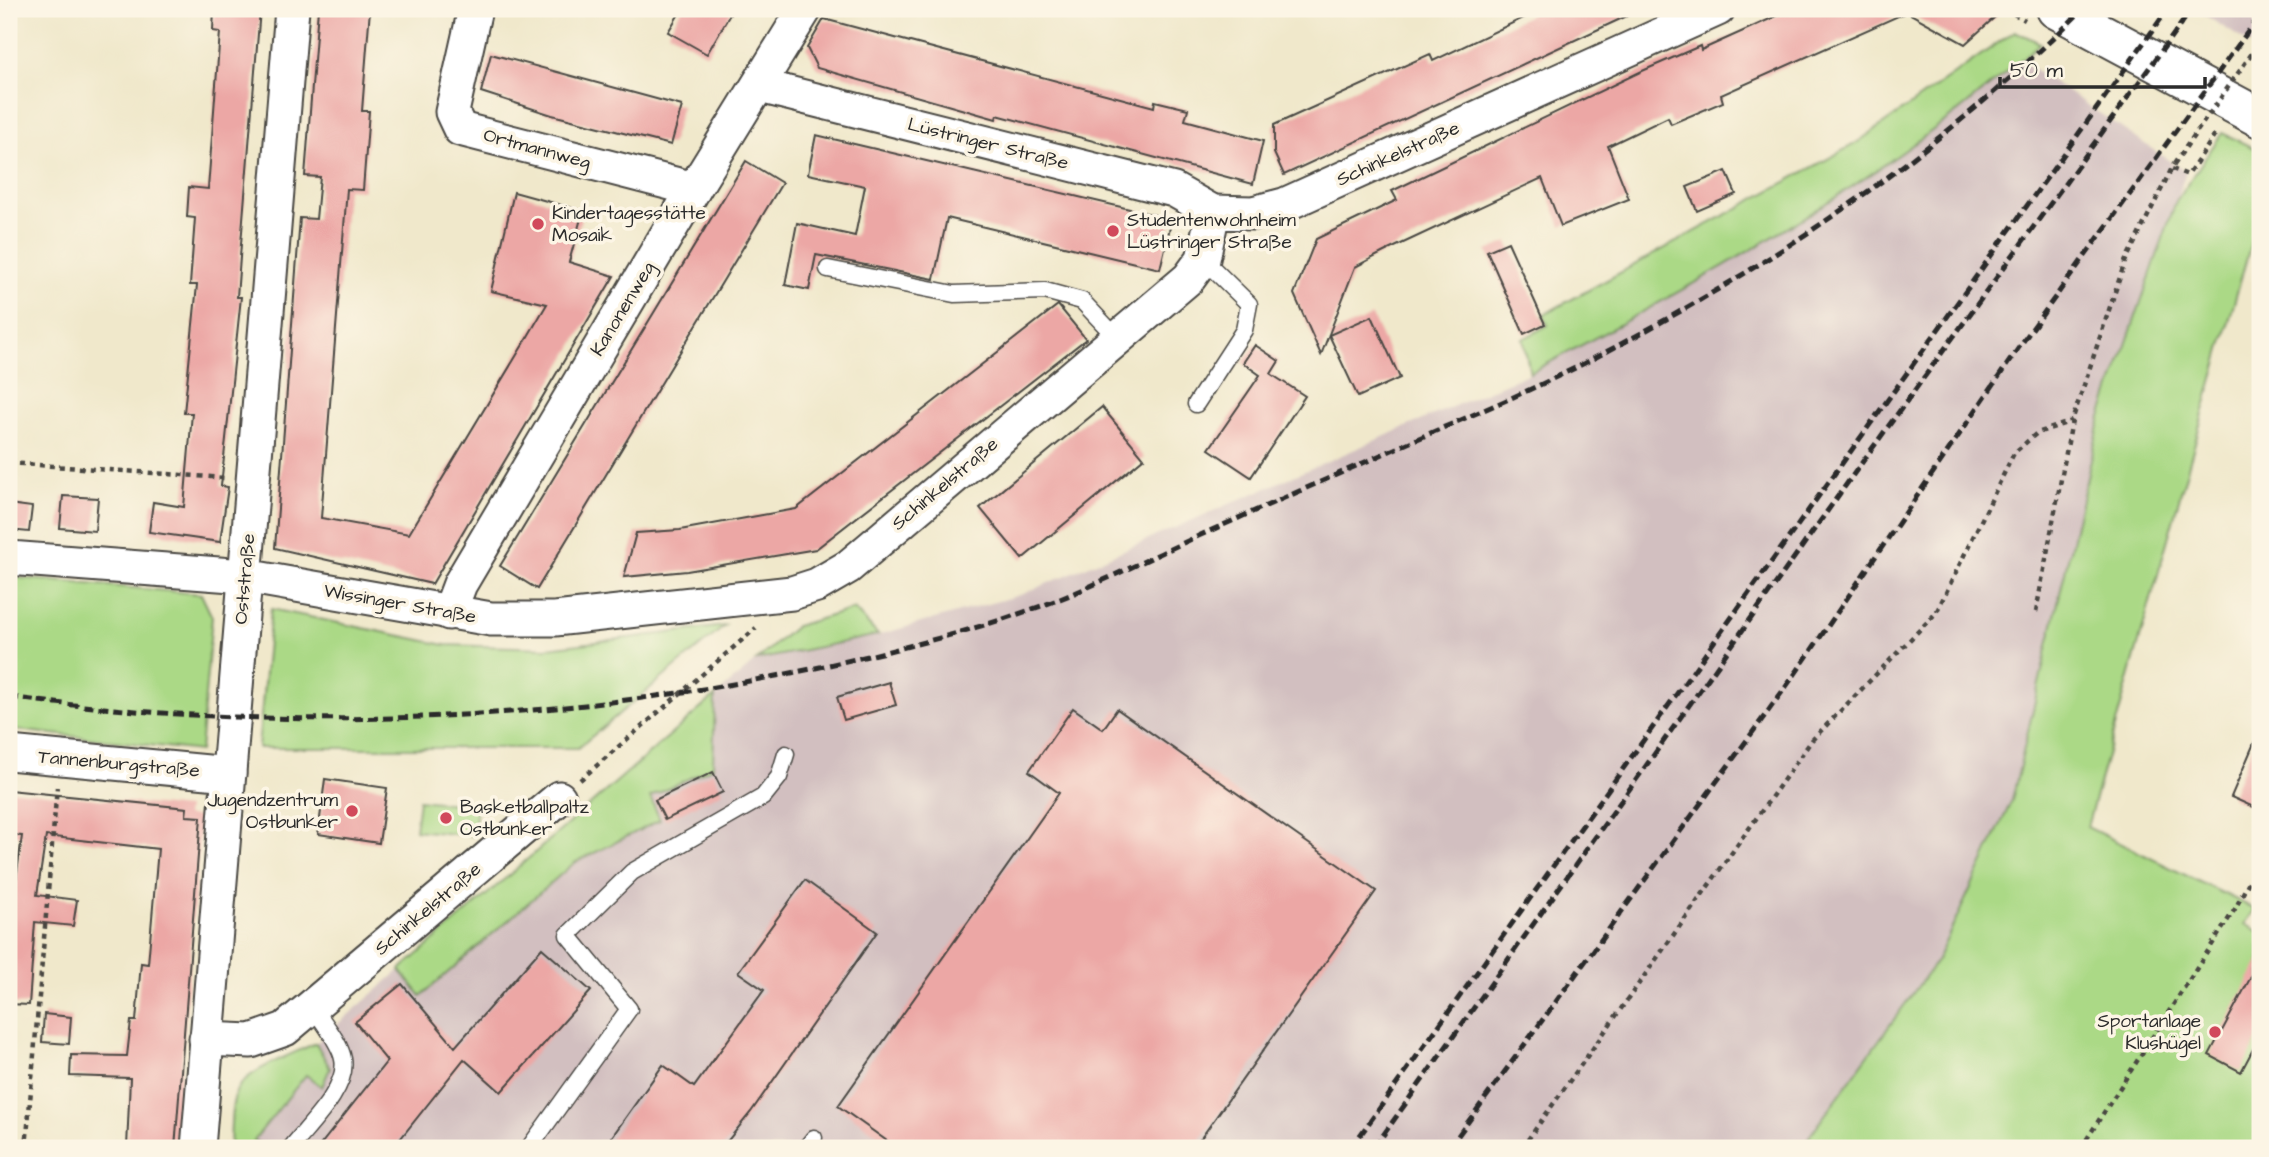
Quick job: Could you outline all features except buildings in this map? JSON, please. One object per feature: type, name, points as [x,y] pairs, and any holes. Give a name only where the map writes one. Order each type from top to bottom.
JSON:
[{"type":"main road","points":[[2056,9],[2260,118]]},
{"type":"street","name":"Oststraße","points":[[198,1148],[292,9]]},
{"type":"street","name":"Ortmannweg","points":[[475,9],[452,112],[460,129],[694,189]]},
{"type":"street","name":"Kanonenweg","points":[[449,613],[460,584],[694,189],[760,86],[805,9]]},
{"type":"street","name":"Schinkelstraße","points":[[792,593],[817,585],[848,567],[1189,278],[1203,259],[1213,212],[1253,212],[1284,205],[1718,9]]},
{"type":"street","name":"Lüstringer Straße","points":[[760,86],[1174,190],[1213,212]]},
{"type":"street","name":"Wissinger Straße","points":[[9,558],[245,576],[491,619],[555,619],[792,593]]},
{"type":"street","name":"Tannenburgstraße","points":[[9,754],[229,774]]},
{"type":"street","name":"Schinkelstraße","points":[[206,1039],[251,1041],[285,1029],[558,798]]},
{"type":"lane","points":[[1196,404],[1244,330],[1249,304],[1203,259]]},
{"type":"lane","points":[[828,269],[954,294],[1045,291],[1083,301],[1117,338]]},
{"type":"lane","points":[[529,1148],[628,1009],[568,935],[632,872],[763,797],[779,777],[786,754]]},
{"type":"lane","points":[[291,1148],[340,1085],[344,1073],[343,1056],[313,1006]]},
{"type":"path","points":[[2036,612],[2071,421],[2125,262],[2173,167],[2260,42]]},
{"type":"path","points":[[2173,167],[2188,175],[2221,126]]},
{"type":"path","points":[[1522,1148],[1812,740],[1936,613],[2014,453],[2037,433],[2071,421]]},
{"type":"path","points":[[9,463],[254,480]]},
{"type":"path","points":[[558,798],[769,616],[792,593]]},
{"type":"path","points":[[26,1148],[60,758]]},
{"type":"path","points":[[2081,1148],[2235,909],[2260,860]]},
{"type":"shaded area","points":[[2196,9],[2260,9],[2260,50],[2209,18]]},
{"type":"shaded area","points":[[2021,60],[2186,172],[2101,417],[2012,799],[1937,960],[1801,1148],[230,1148],[233,1104],[237,1090],[247,1077],[316,1043],[796,626],[854,609],[878,635],[1023,594],[1530,373],[1692,285],[1881,167]]},
{"type":"green space","points":[[2015,31],[2040,43],[1922,139],[1859,182],[1729,263],[1530,373],[1523,339],[1548,325],[1543,315],[1855,144]]},
{"type":"green space","points":[[2222,133],[2260,151],[2260,211],[2087,827],[2255,909],[2245,924],[2260,932],[2260,1148],[1801,1148],[1937,960],[2012,800],[2101,417],[2176,201]]},
{"type":"green space","points":[[9,577],[201,594],[212,617],[200,751],[9,729]]},
{"type":"green space","points":[[271,609],[445,645],[548,648],[725,626],[578,748],[258,748]]},
{"type":"green space","points":[[854,609],[878,635],[757,660],[796,626]]},
{"type":"green space","points":[[715,696],[713,767],[650,797],[660,820],[574,863],[421,996],[400,970]]},
{"type":"green space","name":"Basketballpaltz Ostbunker","points":[[419,800],[477,806],[474,836],[415,830]]},
{"type":"green space","points":[[316,1043],[330,1068],[322,1087],[306,1075],[254,1140],[264,1148],[230,1148],[233,1105],[241,1084],[271,1063]]},
{"type":"railway","points":[[9,697],[110,709],[314,719],[518,711],[620,701],[720,686],[881,653],[1001,620],[1077,592],[1511,398],[1577,367],[1714,292],[1845,208],[1907,162],[2027,63],[2083,9]]},
{"type":"railway","points":[[1351,1148],[2168,9]]},
{"type":"railway","points":[[1374,1148],[1858,468],[2192,9]]},
{"type":"railway","points":[[1449,1148],[1793,677],[2024,340],[2260,15]]},
{"type":"place","name":"Kindertagesstätte Mosaik","points":[[538,224]]},
{"type":"place","name":"Studentenwohnheim Lüstringer Straße","points":[[1113,231]]},
{"type":"place","name":"Jugendzentrum Ostbunker","points":[[352,811]]},
{"type":"place","name":"Basketballpaltz Ostbunker","points":[[446,818]]},
{"type":"place","name":"Sportanlage Klushügel","points":[[2215,1032]]}]
